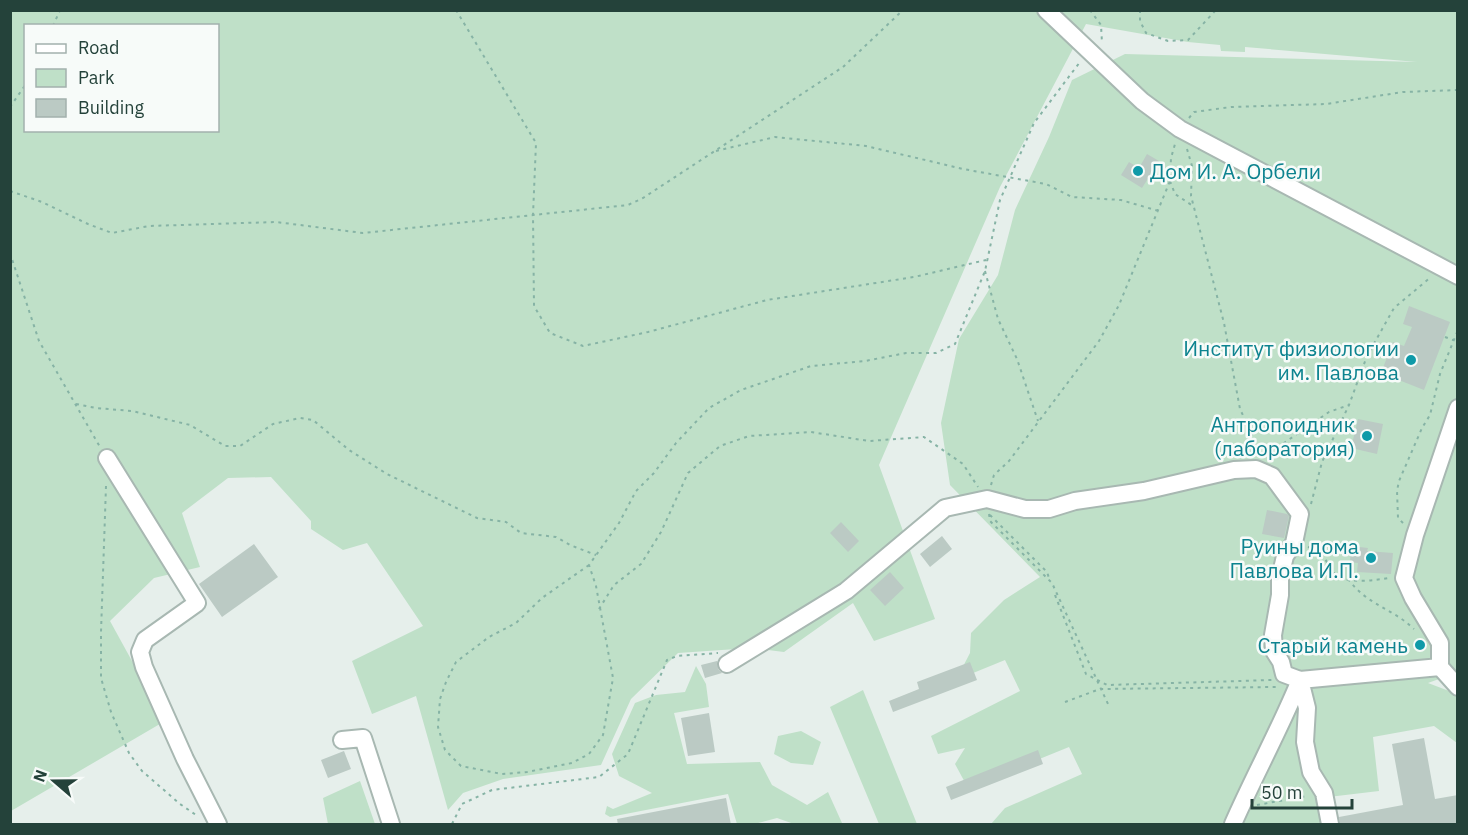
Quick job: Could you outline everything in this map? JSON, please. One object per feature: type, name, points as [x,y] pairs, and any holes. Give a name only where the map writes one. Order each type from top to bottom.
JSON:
[{"type":"street","points":[[1046,10],[1142,101],[1180,129],[1458,276]]},
{"type":"street","points":[[1442,267],[1458,289]]},
{"type":"street","points":[[1458,408],[1417,528],[1404,578],[1413,598],[1440,643],[1440,667],[1458,687]]},
{"type":"street","points":[[107,458],[197,603],[145,640],[140,652],[144,667],[211,822]]},
{"type":"street","points":[[723,659],[846,591],[945,508],[988,505],[1025,510],[1049,509],[1075,501],[1144,491],[1234,470],[1256,469],[1272,476],[1300,514],[1294,543],[1285,555],[1273,635],[1274,651],[1281,662],[1284,674],[1300,680],[1440,667]]},
{"type":"street","points":[[1300,680],[1307,708],[1305,742],[1311,772],[1324,793],[1330,825]]},
{"type":"street","points":[[1233,825],[1287,714],[1300,680]]},
{"type":"street","points":[[342,740],[363,738],[391,825]]},
{"type":"path","points":[[54,24],[60,10]]},
{"type":"path","points":[[456,10],[536,143],[533,215],[534,306],[550,333],[583,346],[648,332],[767,300],[914,277],[987,260]]},
{"type":"path","points":[[10,191],[42,202],[112,233],[149,226],[276,222],[363,233],[628,205],[843,67],[903,10]]},
{"type":"path","points":[[589,565],[596,586],[613,678],[603,735],[589,754],[572,763],[527,772],[502,774],[461,766],[445,750],[438,727],[440,699],[456,662],[489,637],[516,623],[542,598],[589,565],[619,523],[636,491],[654,473],[676,443],[710,408],[741,390],[811,366],[865,361],[906,353],[936,353],[955,344],[985,271],[1000,200],[1034,123],[1077,64],[1102,43],[1101,25],[1090,10]]},
{"type":"path","points":[[1140,10],[1140,21],[1146,33],[1168,41],[1188,40],[1216,10]]},
{"type":"path","points":[[10,107],[24,87]]},
{"type":"path","points":[[1108,704],[1050,582],[990,521],[988,505],[994,476],[1009,461],[1100,341],[1119,305],[1170,181],[1171,158],[1180,129],[1194,112],[1231,107],[1326,104],[1403,92],[1458,90]]},
{"type":"path","points":[[1180,129],[1192,166],[1193,206],[1224,323],[1240,409],[1263,458],[1329,412],[1349,405]]},
{"type":"path","points":[[713,152],[775,137],[866,146],[963,169],[1046,184],[1072,197],[1120,200],[1159,211]]},
{"type":"path","points":[[1170,181],[1175,194],[1193,206]]},
{"type":"path","points":[[10,253],[39,341],[107,458]]},
{"type":"path","points":[[1300,514],[1310,506],[1322,462],[1349,405],[1368,356],[1394,308],[1442,267]]},
{"type":"path","points":[[985,271],[998,319],[1017,359],[1038,422]]},
{"type":"path","points":[[1417,528],[1403,524],[1398,518],[1399,481],[1430,415],[1440,374],[1458,330]]},
{"type":"path","points":[[1445,337],[1453,340]]},
{"type":"path","points":[[76,404],[132,411],[190,425],[225,446],[240,446],[273,424],[300,418],[313,420],[349,450],[387,474],[477,518],[506,522],[521,533],[556,537],[596,555]]},
{"type":"path","points":[[599,609],[614,585],[641,564],[661,532],[688,472],[720,446],[749,436],[811,432],[869,441],[924,437],[963,464],[988,505]]},
{"type":"path","points":[[106,482],[101,632],[102,678],[111,712],[129,753],[142,771],[180,804],[211,822]]},
{"type":"path","points":[[1294,543],[1316,549],[1324,555],[1335,575],[1356,581],[1404,578]]},
{"type":"path","points":[[1348,579],[1366,599],[1391,611],[1415,630]]},
{"type":"path","points":[[1050,582],[1086,674],[1107,685],[1271,680]]},
{"type":"path","points":[[452,825],[462,804],[492,790],[599,777],[628,754],[667,660],[677,656],[723,659]]},
{"type":"path","points":[[1065,702],[1100,689],[1277,687]]},
{"type":"path","points":[[1243,801],[1255,806],[1324,793]]},
{"type":"green space","points":[[10,11],[1457,11],[1458,672],[1428,683],[1457,694],[1457,743],[1434,726],[1373,737],[1379,791],[1320,798],[1324,824],[991,824],[1005,808],[1082,774],[1069,747],[968,788],[955,764],[965,748],[938,754],[931,736],[1020,691],[1005,660],[956,680],[970,653],[971,633],[1004,600],[1040,577],[950,485],[941,423],[959,339],[998,275],[1015,210],[1049,137],[1072,80],[1125,54],[1417,62],[1245,47],[1245,52],[1221,51],[1220,45],[1188,42],[1086,24],[1000,187],[879,465],[935,619],[874,641],[853,603],[784,652],[751,648],[678,653],[631,699],[601,765],[503,779],[463,793],[448,810],[416,696],[372,714],[352,661],[423,626],[367,543],[343,550],[311,529],[311,521],[271,477],[228,478],[182,513],[200,567],[154,578],[110,621],[165,721],[11,811]]},
{"type":"green space","points":[[696,666],[706,684],[709,707],[674,713],[687,764],[760,762],[772,785],[807,805],[828,792],[842,823],[794,824],[777,818],[754,824],[737,824],[728,794],[610,817],[605,814],[607,806],[613,809],[652,793],[619,776],[612,754],[635,703],[656,695],[685,692]]},
{"type":"green space","points":[[863,690],[917,824],[879,824],[830,707]]},
{"type":"green space","points":[[801,731],[821,742],[813,765],[791,763],[774,754],[778,736]]},
{"type":"green space","points":[[360,781],[375,824],[328,824],[323,798]]},
{"type":"building","name":"Дом И. А. Орбели","points":[[1147,154],[1159,161],[1142,188],[1121,175],[1129,162],[1139,168]]},
{"type":"building","name":"Институт физиологии им. Павлова","points":[[1409,306],[1450,322],[1424,390],[1381,373],[1393,342],[1404,346],[1412,327],[1403,324]]},
{"type":"building","name":"Антропоидник (лаборатория)","points":[[1358,419],[1383,424],[1377,454],[1351,448]]},
{"type":"building","points":[[1267,510],[1289,516],[1284,538],[1262,534]]},
{"type":"building","points":[[841,522],[859,541],[848,552],[830,533]]},
{"type":"building","points":[[942,536],[952,549],[930,567],[920,554]]},
{"type":"building","points":[[254,544],[278,577],[222,617],[199,584]]},
{"type":"building","name":"Руины дома Павлова И.П.","points":[[1351,546],[1368,548],[1367,551],[1393,553],[1391,574],[1357,572],[1358,563],[1350,562]]},
{"type":"building","points":[[890,572],[904,588],[885,606],[870,590]]},
{"type":"building","points":[[717,661],[718,669],[722,673],[705,678],[701,665]]},
{"type":"building","points":[[970,662],[977,680],[893,712],[889,701],[919,689],[917,682]]},
{"type":"building","points":[[709,713],[715,752],[688,756],[681,718]]},
{"type":"building","points":[[1424,738],[1435,799],[1458,795],[1458,825],[1340,825],[1339,817],[1403,805],[1392,744]]},
{"type":"building","points":[[1038,750],[1043,764],[951,800],[946,787]]},
{"type":"building","points":[[344,751],[351,769],[328,778],[321,760]]},
{"type":"building","points":[[726,798],[731,825],[618,825],[617,819]]},
{"type":"place","name":"Дом И. А. Орбели","points":[[1138,171]]},
{"type":"place","name":"Институт физиологии им. Павлова","points":[[1411,360]]},
{"type":"place","name":"Антропоидник (лаборатория)","points":[[1367,436]]},
{"type":"place","name":"Руины дома Павлова И.П.","points":[[1371,558]]},
{"type":"place","name":"Старый камень","points":[[1420,645]]}]
